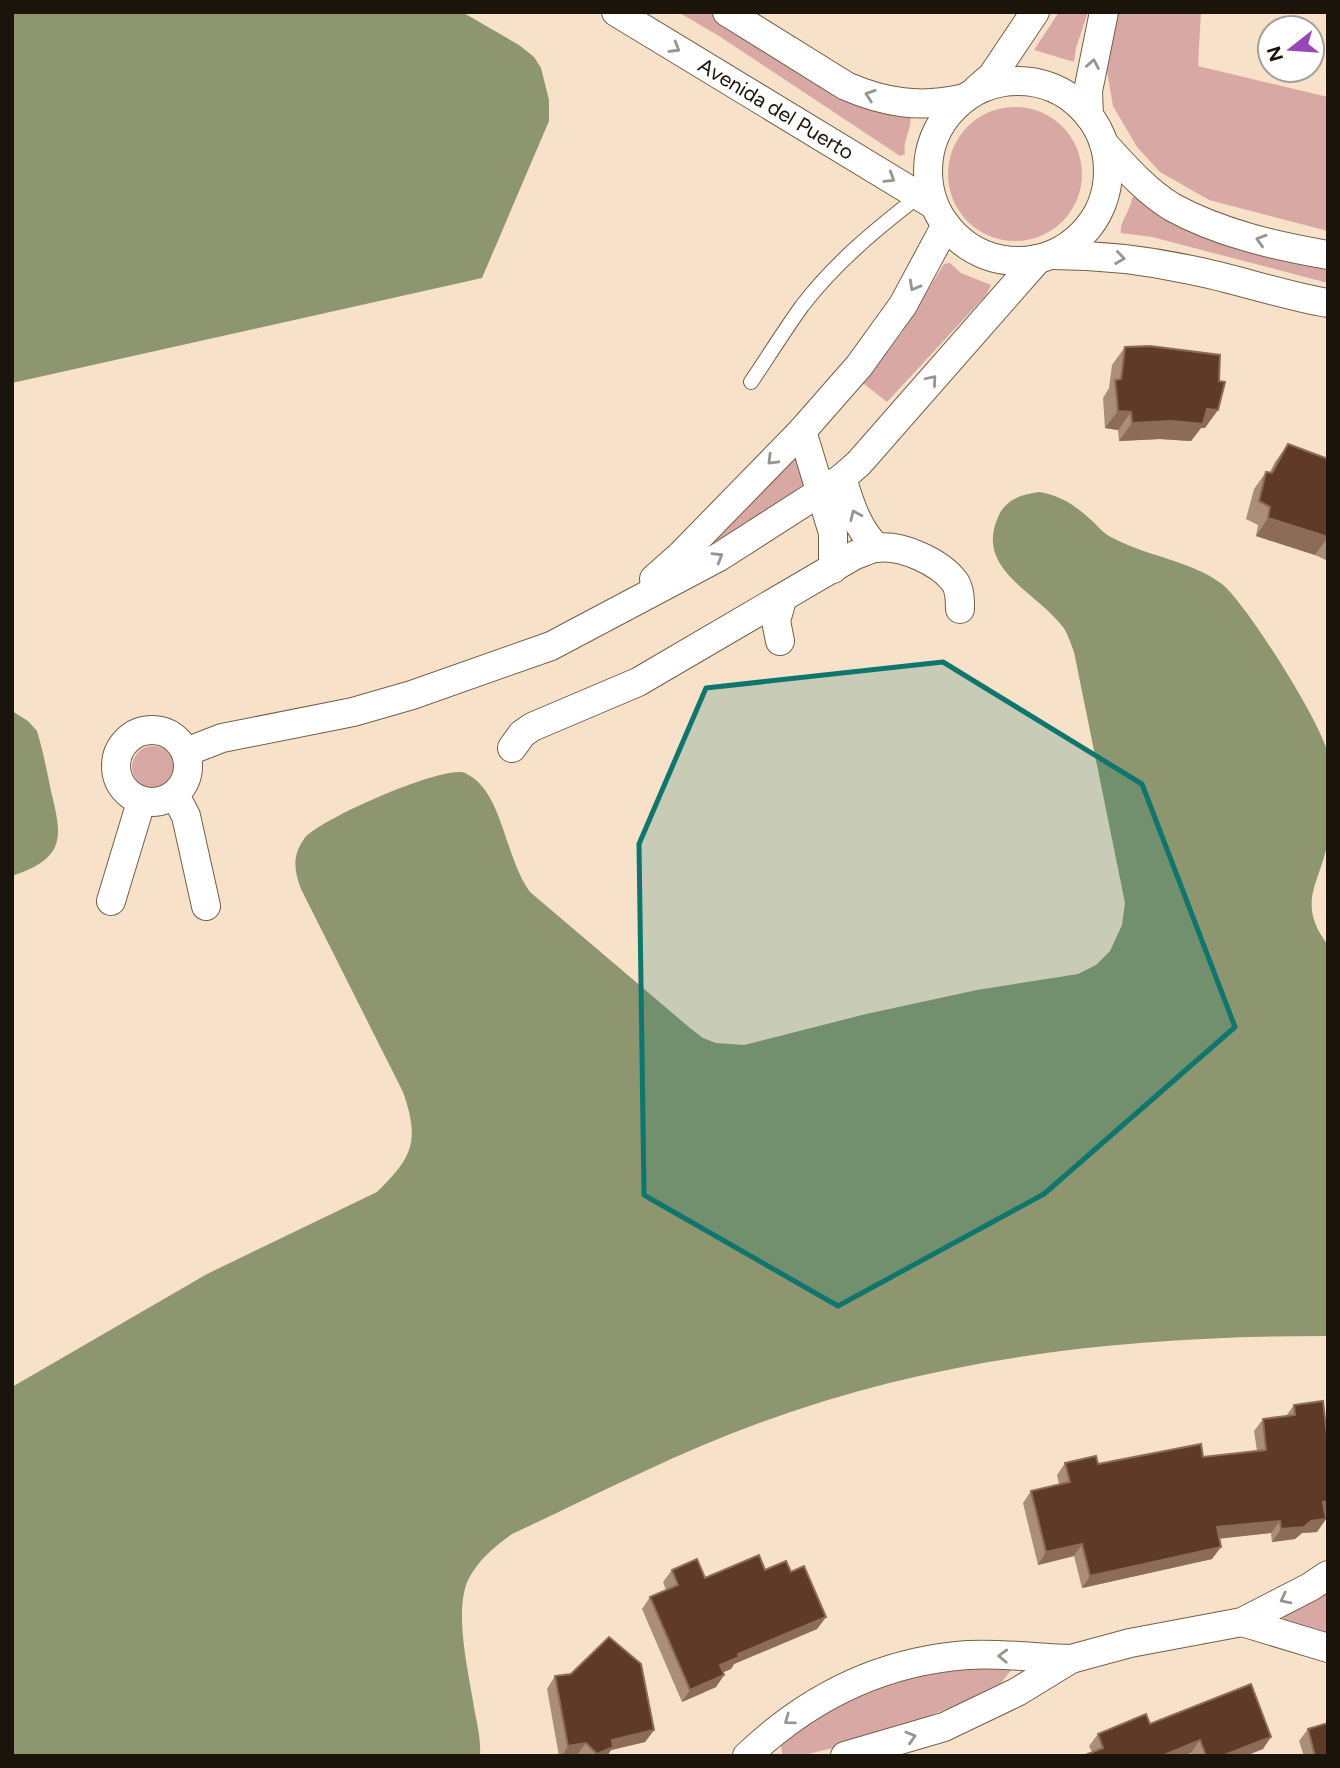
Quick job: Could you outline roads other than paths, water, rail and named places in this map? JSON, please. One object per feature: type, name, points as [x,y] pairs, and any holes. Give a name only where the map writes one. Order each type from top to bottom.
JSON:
[{"type":"street","name":"Avenida del Puerto","points":[[616,12],[933,209]]},
{"type":"street","points":[[727,12],[846,86],[887,101],[925,105],[969,94],[1001,81],[1025,80],[1050,86],[1072,98],[1089,116],[1104,144],[1141,183],[1172,206],[1239,234],[1287,248],[1328,255]]},
{"type":"street","points":[[615,612],[681,555],[802,431],[877,343],[903,305],[933,209],[927,177],[930,147],[942,121],[992,76],[1035,12]]},
{"type":"street","points":[[1089,116],[1088,91],[1104,12]]},
{"type":"street","points":[[186,752],[222,738],[353,712],[454,682],[551,646],[719,557],[832,484],[859,463],[1045,257],[1074,241],[1092,222],[1104,197],[1108,171],[1104,144]]},
{"type":"street","points":[[933,209],[964,244],[987,256],[1012,261],[1098,255],[1192,270],[1328,303]]},
{"type":"street","points":[[802,431],[832,484],[851,508],[863,535],[877,548]]},
{"type":"street","points":[[832,484],[833,569]]},
{"type":"street","points":[[512,748],[522,734],[532,727],[638,682],[855,555],[877,548],[903,550],[920,556],[937,567],[955,582],[961,597],[960,609]]},
{"type":"street","points":[[780,641],[776,621],[782,600]]},
{"type":"street","points":[[145,730],[158,730],[170,734],[179,742],[186,752],[189,764],[188,776],[175,795],[164,801],[141,802],[123,788],[117,778],[116,765],[124,742],[145,730]]},
{"type":"street","points":[[175,795],[186,816],[206,906]]},
{"type":"street","points":[[111,901],[141,802]]},
{"type":"street","points":[[845,1756],[944,1727],[1017,1692],[1071,1659],[1130,1643],[1242,1622],[1328,1575]]},
{"type":"street","points":[[1242,1622],[1328,1648]]},
{"type":"street","points":[[747,1756],[774,1730],[808,1706],[856,1681],[907,1665],[969,1655],[1071,1659]]},
{"type":"lane","points":[[751,382],[803,306],[841,262],[870,234],[933,209]]}]
